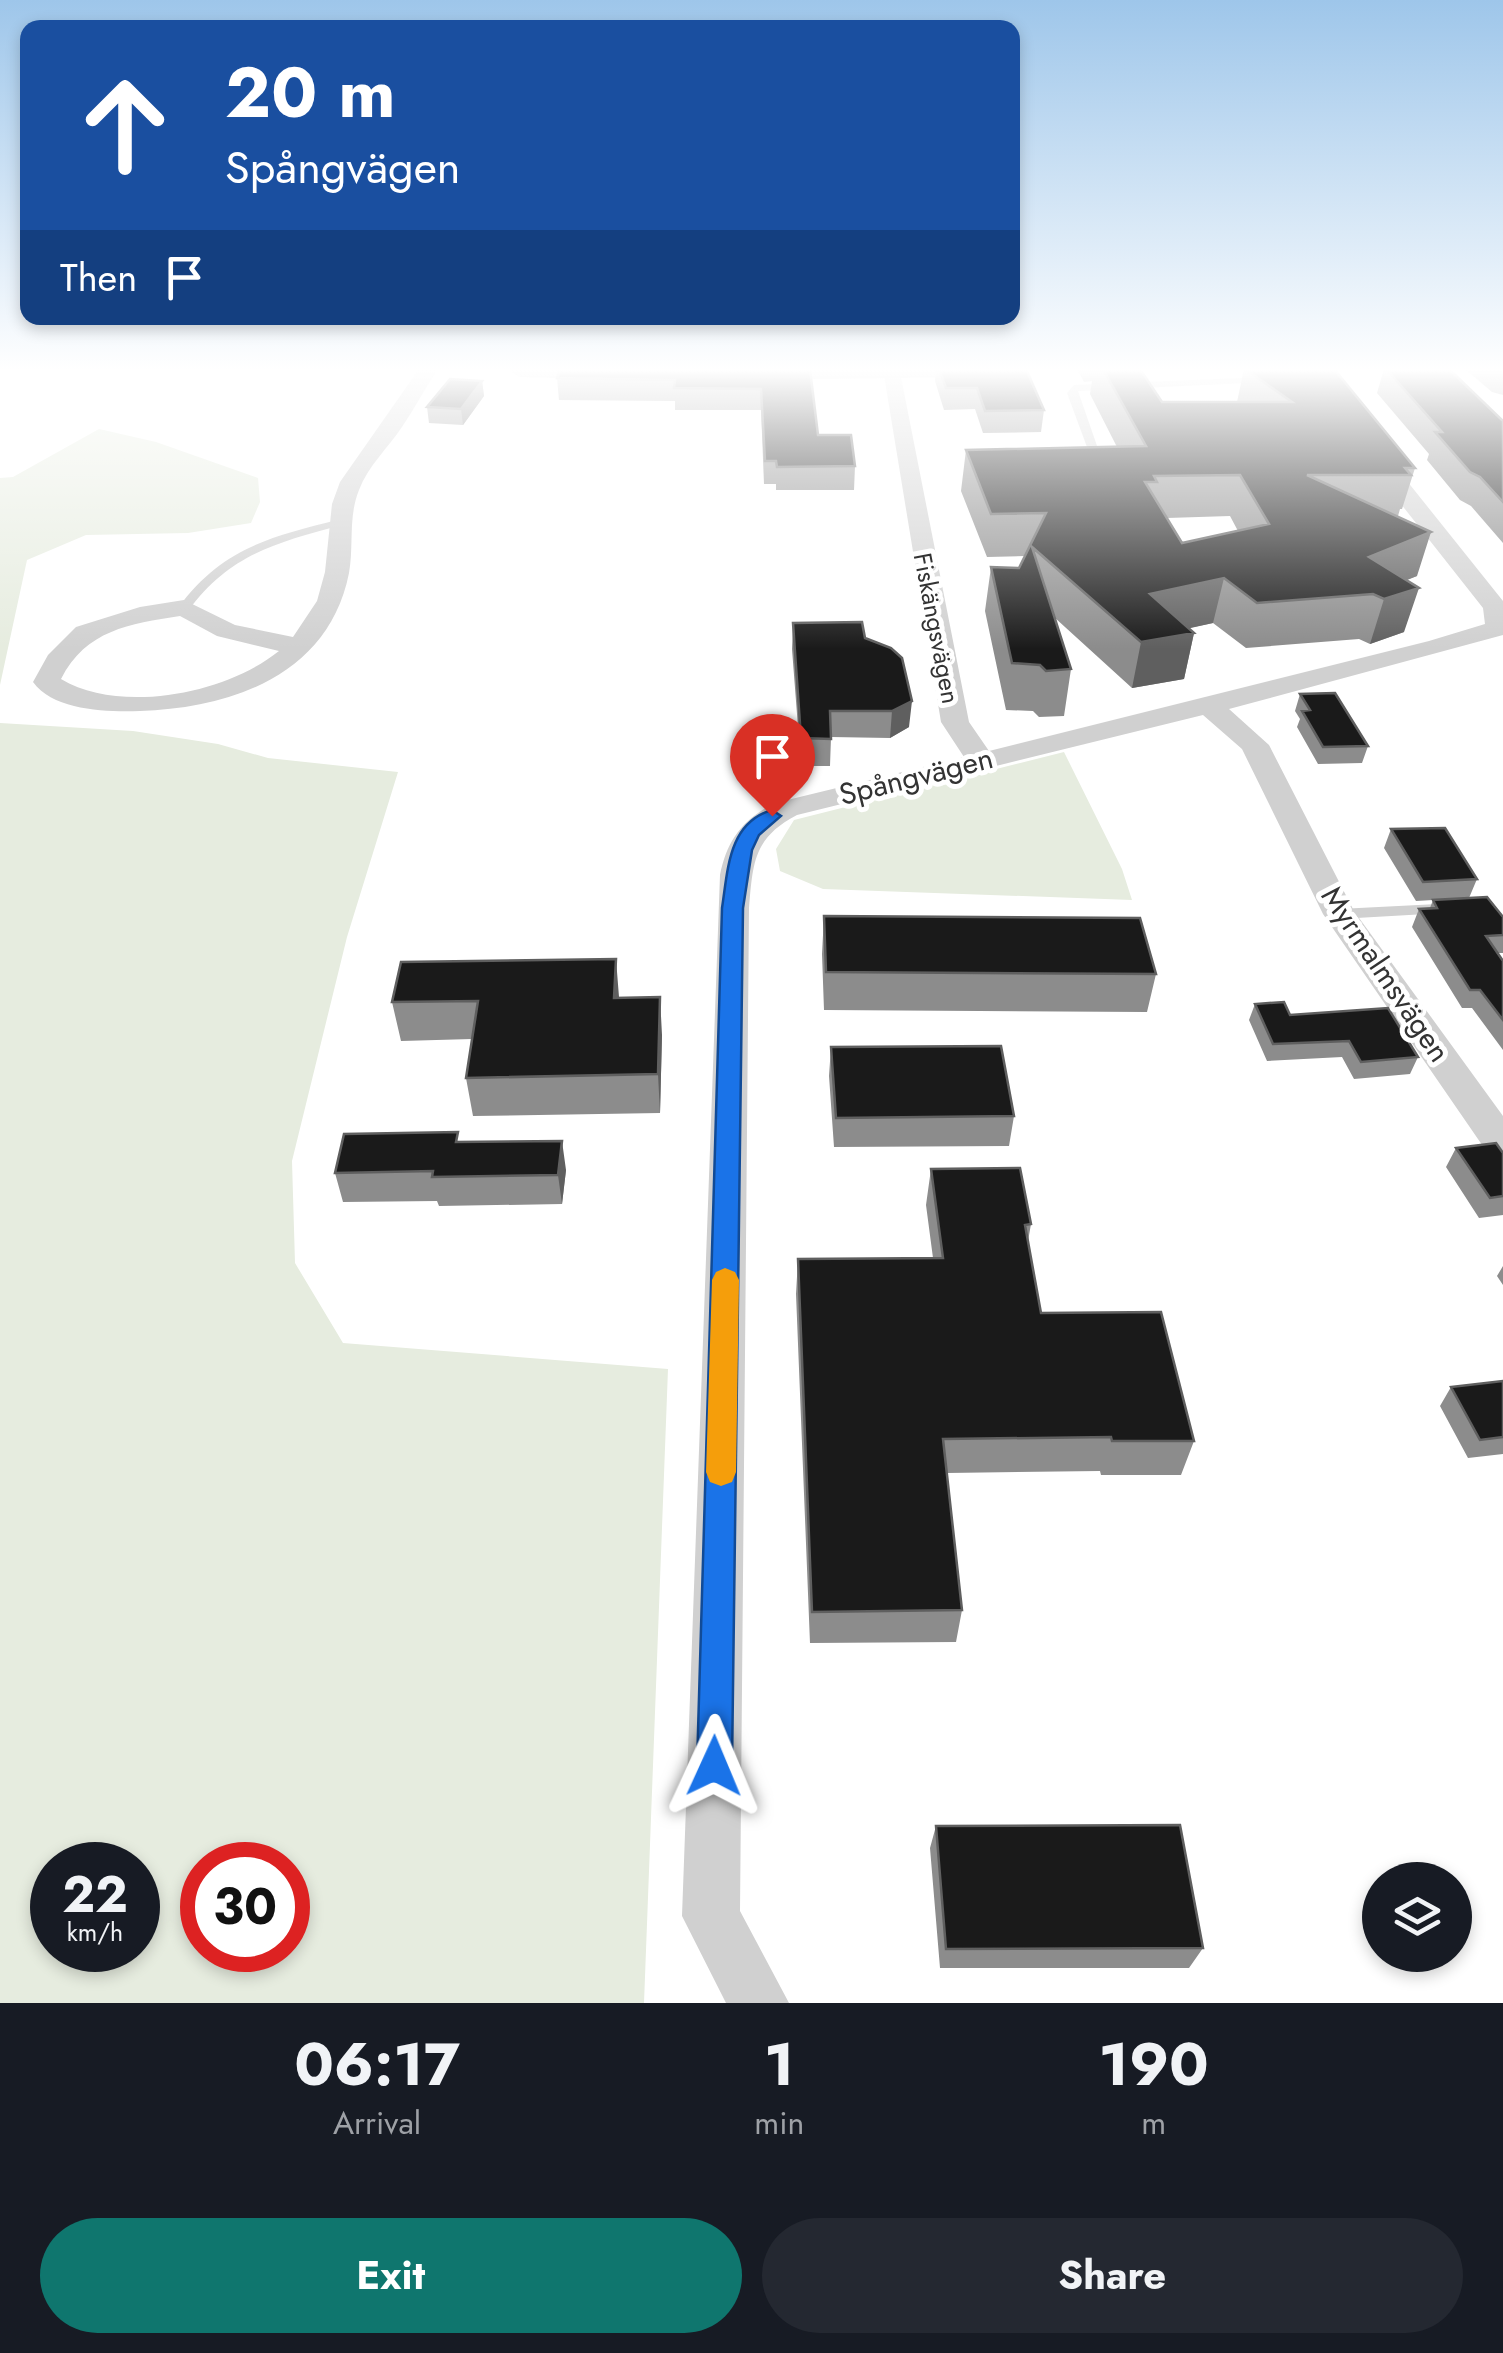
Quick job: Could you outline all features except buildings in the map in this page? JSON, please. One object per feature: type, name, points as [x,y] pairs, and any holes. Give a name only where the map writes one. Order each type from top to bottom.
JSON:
[{"type":"street","points":[[302,646],[234,636],[210,627],[184,608],[92,626],[68,642],[46,682],[66,696],[104,704],[188,702],[244,687],[302,646],[330,605],[340,556],[337,523],[352,482],[365,462]]},
{"type":"street","name":"Fiskängsvägen","points":[[907,462],[955,722],[981,760]]},
{"type":"street","name":"Spångvägen","points":[[759,2003],[711,1916],[732,908],[742,850],[750,832],[763,819],[786,810],[1438,648],[1498,628],[1495,607],[1380,462]]},
{"type":"street","name":"Myrmalmsvägen","points":[[1207,706],[1234,724],[1255,746],[1339,914],[1502,1141]]},
{"type":"lane","points":[[1090,469],[1100,466],[1099,462]]},
{"type":"lane","points":[[184,608],[195,591],[227,560],[262,544],[337,523]]},
{"type":"lane","points":[[1339,914],[1448,908]]},
{"type":"shaded area","points":[[39,462],[214,462],[258,478],[260,502],[251,523],[188,533],[86,535],[27,560],[0,685],[0,478],[13,477]]},
{"type":"shaded area","points":[[0,723],[133,731],[218,744],[268,758],[398,772],[347,937],[292,1161],[295,1263],[343,1343],[668,1369],[644,2003],[0,2003]]},
{"type":"shaded area","points":[[1064,752],[1122,869],[1132,900],[823,889],[780,871],[776,849],[794,820]]},
{"type":"slow traffic","points":[[721,1472],[725,1280]]},
{"type":"route","points":[[714,1766],[732,908],[742,850],[750,832],[772,816]]}]
